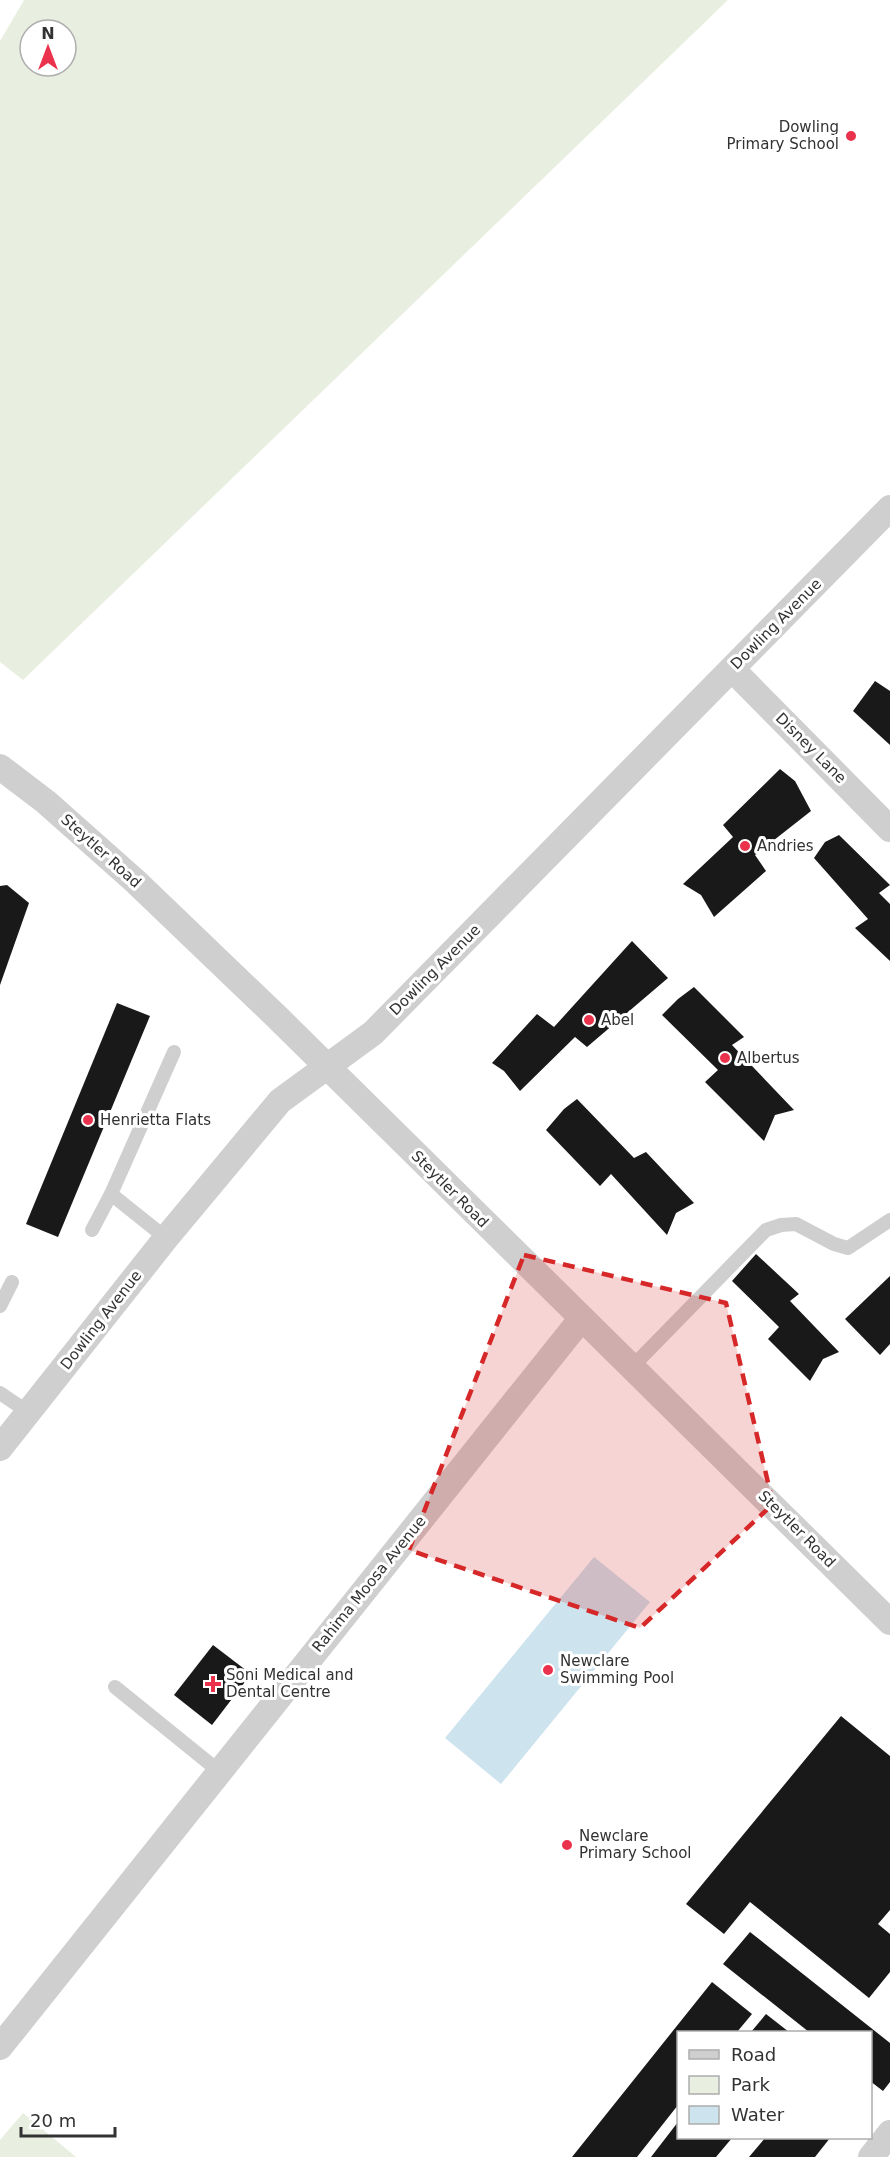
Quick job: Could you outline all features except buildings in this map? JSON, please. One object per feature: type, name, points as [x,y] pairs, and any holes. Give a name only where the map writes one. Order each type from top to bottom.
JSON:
[{"type":"street","name":"Dowling Avenue","points":[[0,1448],[166,1238],[280,1101],[378,1028],[890,508]]},
{"type":"street","name":"Disney Lane","points":[[732,669],[890,829]]},
{"type":"street","name":"Steytler Road","points":[[0,767],[46,802],[135,881],[890,1622]]},
{"type":"street","name":"Rahima Moosa Avenue","points":[[0,2047],[581,1319]]},
{"type":"street","points":[[871,2157],[890,2133]]},
{"type":"lane","points":[[92,1230],[111,1194],[174,1052]]},
{"type":"lane","points":[[111,1194],[166,1238]]},
{"type":"lane","points":[[632,1367],[766,1230],[781,1225],[796,1224],[834,1244],[848,1248],[890,1220]]},
{"type":"lane","points":[[0,1306],[12,1282]]},
{"type":"lane","points":[[0,1393],[28,1413]]},
{"type":"lane","points":[[115,1687],[219,1772]]},
{"type":"highlighted area","points":[[524,1255],[726,1303],[773,1504],[640,1628],[409,1550]]},
{"type":"green space","points":[[24,0],[728,0],[23,680],[0,662],[0,41]]},
{"type":"green space","points":[[23,2113],[76,2157],[0,2157],[0,2140]]},
{"type":"water","name":"Newclare Swimming Pool","points":[[594,1557],[650,1602],[501,1784],[445,1738]]},
{"type":"place","name":"Dowling Primary School","points":[[851,136]]},
{"type":"place","name":"Andries","points":[[745,846]]},
{"type":"place","name":"Abel","points":[[589,1020]]},
{"type":"place","name":"Albertus","points":[[725,1058]]},
{"type":"place","name":"Henrietta Flats","points":[[88,1120]]},
{"type":"place","name":"Newclare Swimming Pool","points":[[548,1670]]},
{"type":"place","name":"Soni Medical and Dental Centre","points":[[213,1684]]},
{"type":"place","name":"Newclare Primary School","points":[[567,1845]]}]
